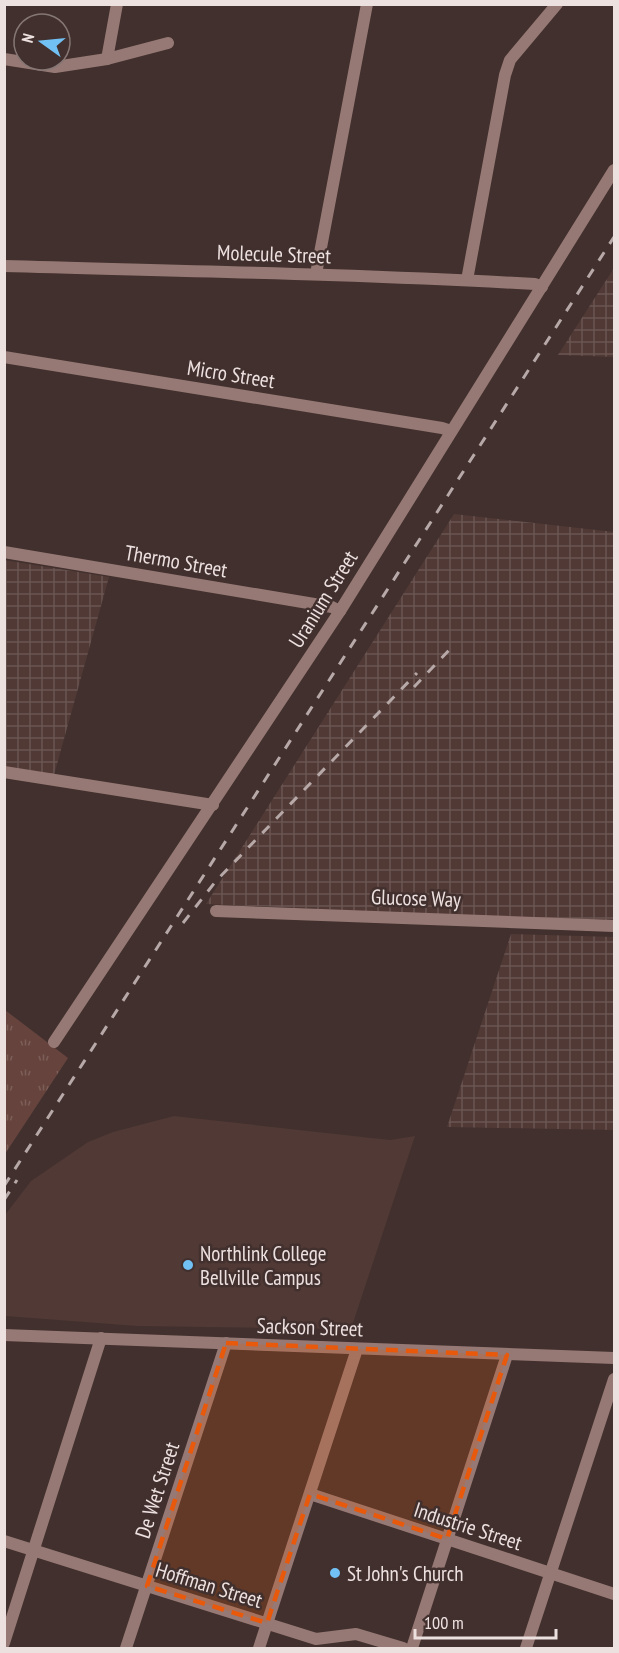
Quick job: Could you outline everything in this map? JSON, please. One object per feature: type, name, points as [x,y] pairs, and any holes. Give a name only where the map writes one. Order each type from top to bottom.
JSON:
[{"type":"street","points":[[108,59],[117,4]]},
{"type":"street","points":[[316,274],[367,4]]},
{"type":"street","points":[[467,280],[505,75],[510,60],[557,4]]},
{"type":"street","points":[[4,60],[55,67],[108,59],[168,43]]},
{"type":"street","name":"Uranium Street","points":[[54,1042],[340,611],[615,170]]},
{"type":"street","name":"Molecule Street","points":[[4,266],[316,274],[467,280],[535,284],[542,287]]},
{"type":"street","name":"Micro Street","points":[[4,357],[451,431]]},
{"type":"street","name":"Thermo Street","points":[[4,552],[332,607],[340,611]]},
{"type":"street","points":[[4,772],[213,805]]},
{"type":"street","name":"Glucose Way","points":[[216,911],[615,926]]},
{"type":"street","name":"Sackson Street","points":[[4,1335],[615,1358]]},
{"type":"street","points":[[4,1643],[101,1338]]},
{"type":"street","name":"De Wet Street","points":[[126,1648],[226,1343]]},
{"type":"street","points":[[259,1648],[357,1349]]},
{"type":"street","points":[[411,1648],[507,1355]]},
{"type":"street","points":[[526,1648],[615,1379]]},
{"type":"street","name":"Industrie Street","points":[[310,1494],[615,1594]]},
{"type":"street","name":"Hoffman Street","points":[[4,1542],[316,1639],[356,1634],[402,1648]]},
{"type":"highlighted area","points":[[226,1343],[507,1355],[447,1539],[310,1494],[267,1623],[147,1586]]},
{"type":"shaded area","points":[[614,268],[614,357],[558,355]]},
{"type":"shaded area","points":[[454,514],[614,532],[614,922],[206,904]]},
{"type":"shaded area","points":[[4,560],[109,577],[54,775],[5,767]]},
{"type":"shaded area","points":[[511,934],[614,937],[614,1130],[447,1127]]},
{"type":"shaded area","name":"Northlink College Bellville Campus","points":[[174,1116],[390,1140],[415,1136],[351,1329],[137,1326],[5,1316],[5,1215],[31,1181],[88,1142],[113,1132]]},
{"type":"green space","points":[[5,1010],[68,1058],[5,1154]]},
{"type":"railway","points":[[4,1186],[614,237]]},
{"type":"railway","points":[[414,687],[453,646]]},
{"type":"railway","points":[[183,923],[216,881],[417,673]]},
{"type":"railway","points":[[4,1200],[17,1180]]},
{"type":"place","name":"Northlink College Bellville Campus","points":[[188,1265]]},
{"type":"place","name":"St John's Church","points":[[335,1573]]}]
